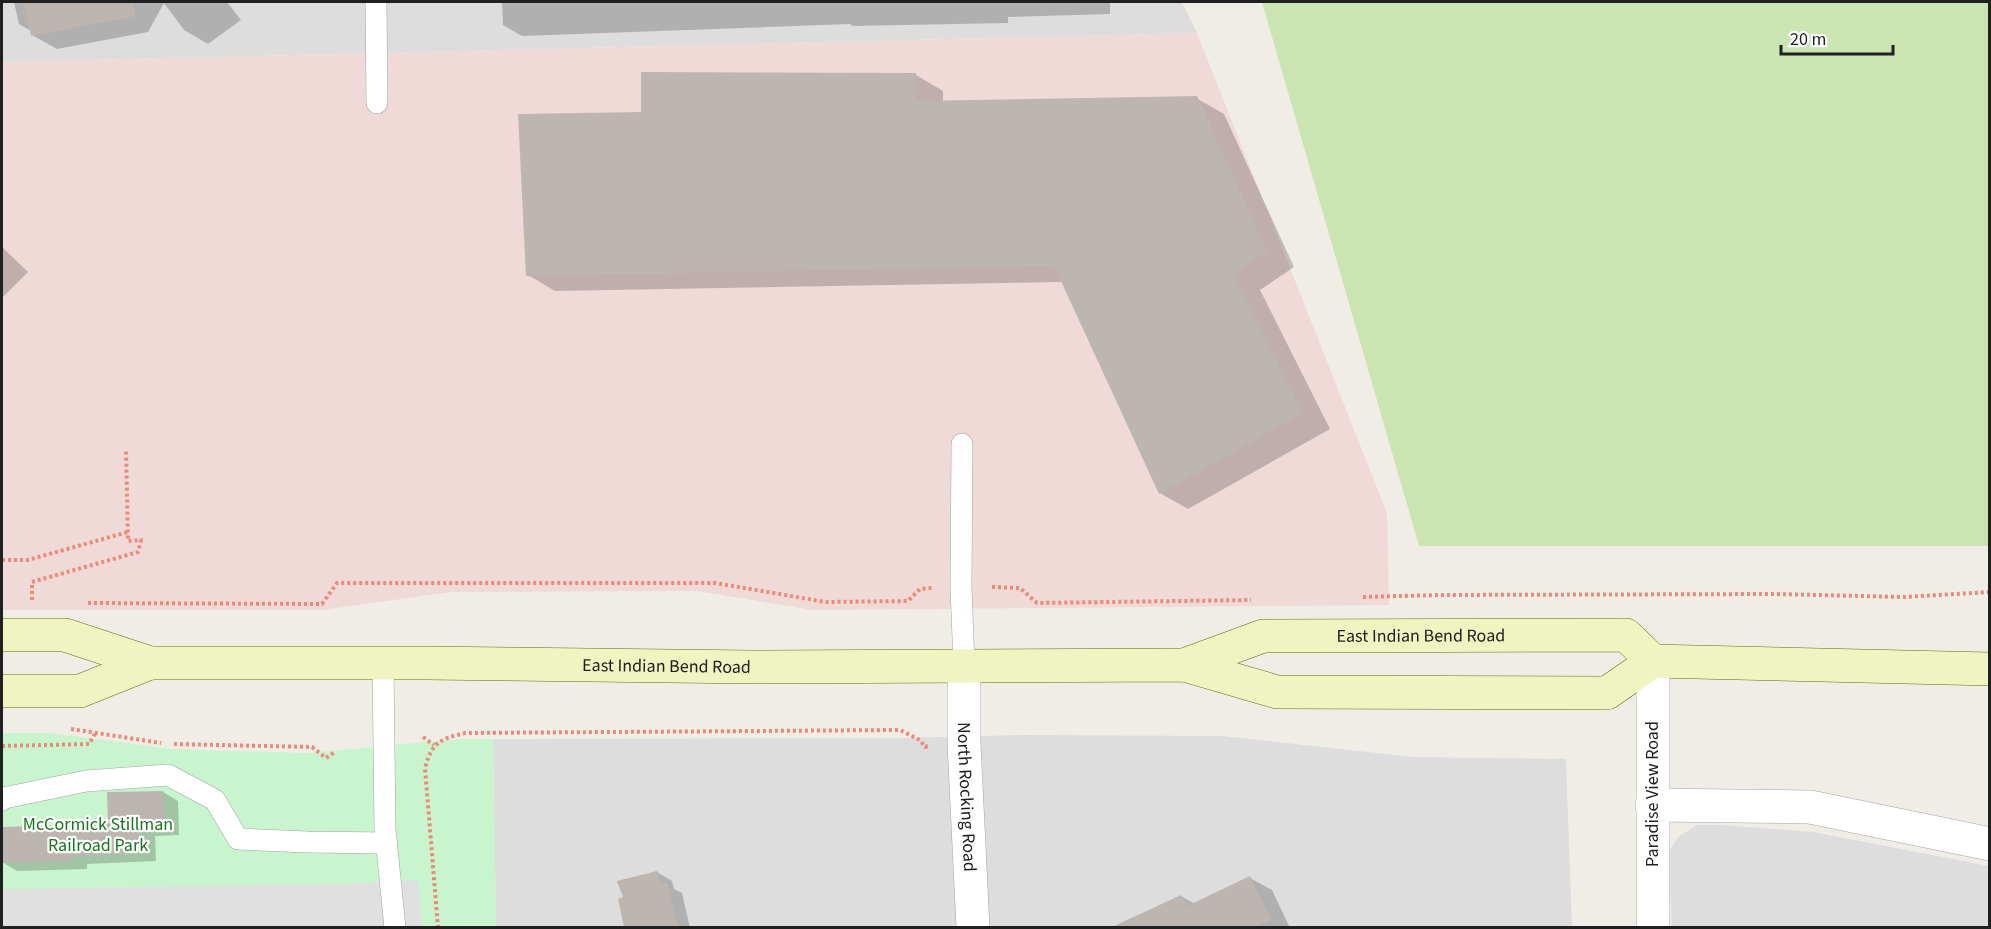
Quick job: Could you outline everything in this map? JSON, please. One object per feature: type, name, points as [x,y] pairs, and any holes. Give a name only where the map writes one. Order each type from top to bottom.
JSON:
[{"type":"main road","name":"East Indian Bend Road","points":[[2,635],[65,635],[150,663],[752,667],[1184,665],[1277,692],[1608,693],[1653,661],[1626,635],[1263,636],[1184,665]]},
{"type":"main road","points":[[1653,661],[1989,669]]},
{"type":"main road","name":"East Indian Bend Road","points":[[2,692],[80,691],[150,663]]},
{"type":"street","name":"Paradise View Road","points":[[1653,661],[1653,927]]},
{"type":"street","name":"North Rocking Road","points":[[964,665],[964,743],[973,927]]},
{"type":"street","points":[[1652,805],[1810,807],[1989,844]]},
{"type":"lane","points":[[376,2],[378,103]]},
{"type":"lane","points":[[962,444],[961,587],[964,665]]},
{"type":"lane","points":[[382,664],[387,843],[394,927]]},
{"type":"lane","points":[[2,800],[86,781],[168,775],[215,800],[238,839],[387,843]]},
{"type":"path","points":[[33,603],[32,582],[138,552],[141,540],[128,541],[126,450]]},
{"type":"path","points":[[2,560],[28,560],[128,532]]},
{"type":"path","points":[[79,603],[322,604],[337,583],[715,584],[826,602],[908,601],[920,589],[961,587],[1020,588],[1037,603],[1252,600]]},
{"type":"path","points":[[1357,597],[1774,594],[1904,597],[1989,592]]},
{"type":"path","points":[[60,728],[170,744],[312,747],[326,758],[335,752]]},
{"type":"path","points":[[438,927],[425,768],[434,745],[446,738],[465,733],[900,730],[920,740],[925,747],[936,743]]},
{"type":"path","points":[[2,746],[89,744],[95,734]]},
{"type":"path","points":[[423,737],[434,745]]},
{"type":"shaded area","points":[[2,2],[1182,2],[1197,33],[2,62]]},
{"type":"shaded area","points":[[1197,33],[1387,513],[1389,605],[812,610],[697,591],[451,592],[322,610],[2,610],[2,62]]},
{"type":"shaded area","points":[[1021,735],[1223,736],[1413,757],[1566,759],[1572,927],[496,927],[493,739],[902,738]]},
{"type":"shaded area","points":[[1697,825],[1813,832],[1989,866],[1989,927],[1672,927],[1668,854],[1678,837]]},
{"type":"shaded area","points":[[418,880],[422,927],[2,927],[2,889],[339,884]]},
{"type":"green space","points":[[1262,2],[1989,2],[1989,546],[1419,546]]},
{"type":"green space","name":"McCormick Stillman Railroad Park","points":[[2,733],[50,733],[173,749],[307,753],[460,739],[493,739],[496,927],[2,927]]},
{"type":"building","points":[[24,2],[133,2],[135,16],[31,36]]},
{"type":"building","points":[[641,72],[916,73],[916,101],[1197,96],[1267,251],[1234,274],[1303,413],[1159,494],[1054,266],[526,276],[518,114],[641,112]]},
{"type":"building","points":[[163,791],[165,827],[141,828],[142,853],[72,856],[73,861],[2,863],[2,827],[108,824],[107,792]]},
{"type":"building","points":[[657,871],[661,884],[667,883],[678,927],[624,927],[618,899],[623,897],[617,881]]},
{"type":"building","points":[[1250,876],[1271,920],[1255,927],[1112,927],[1181,895],[1187,906]]}]
